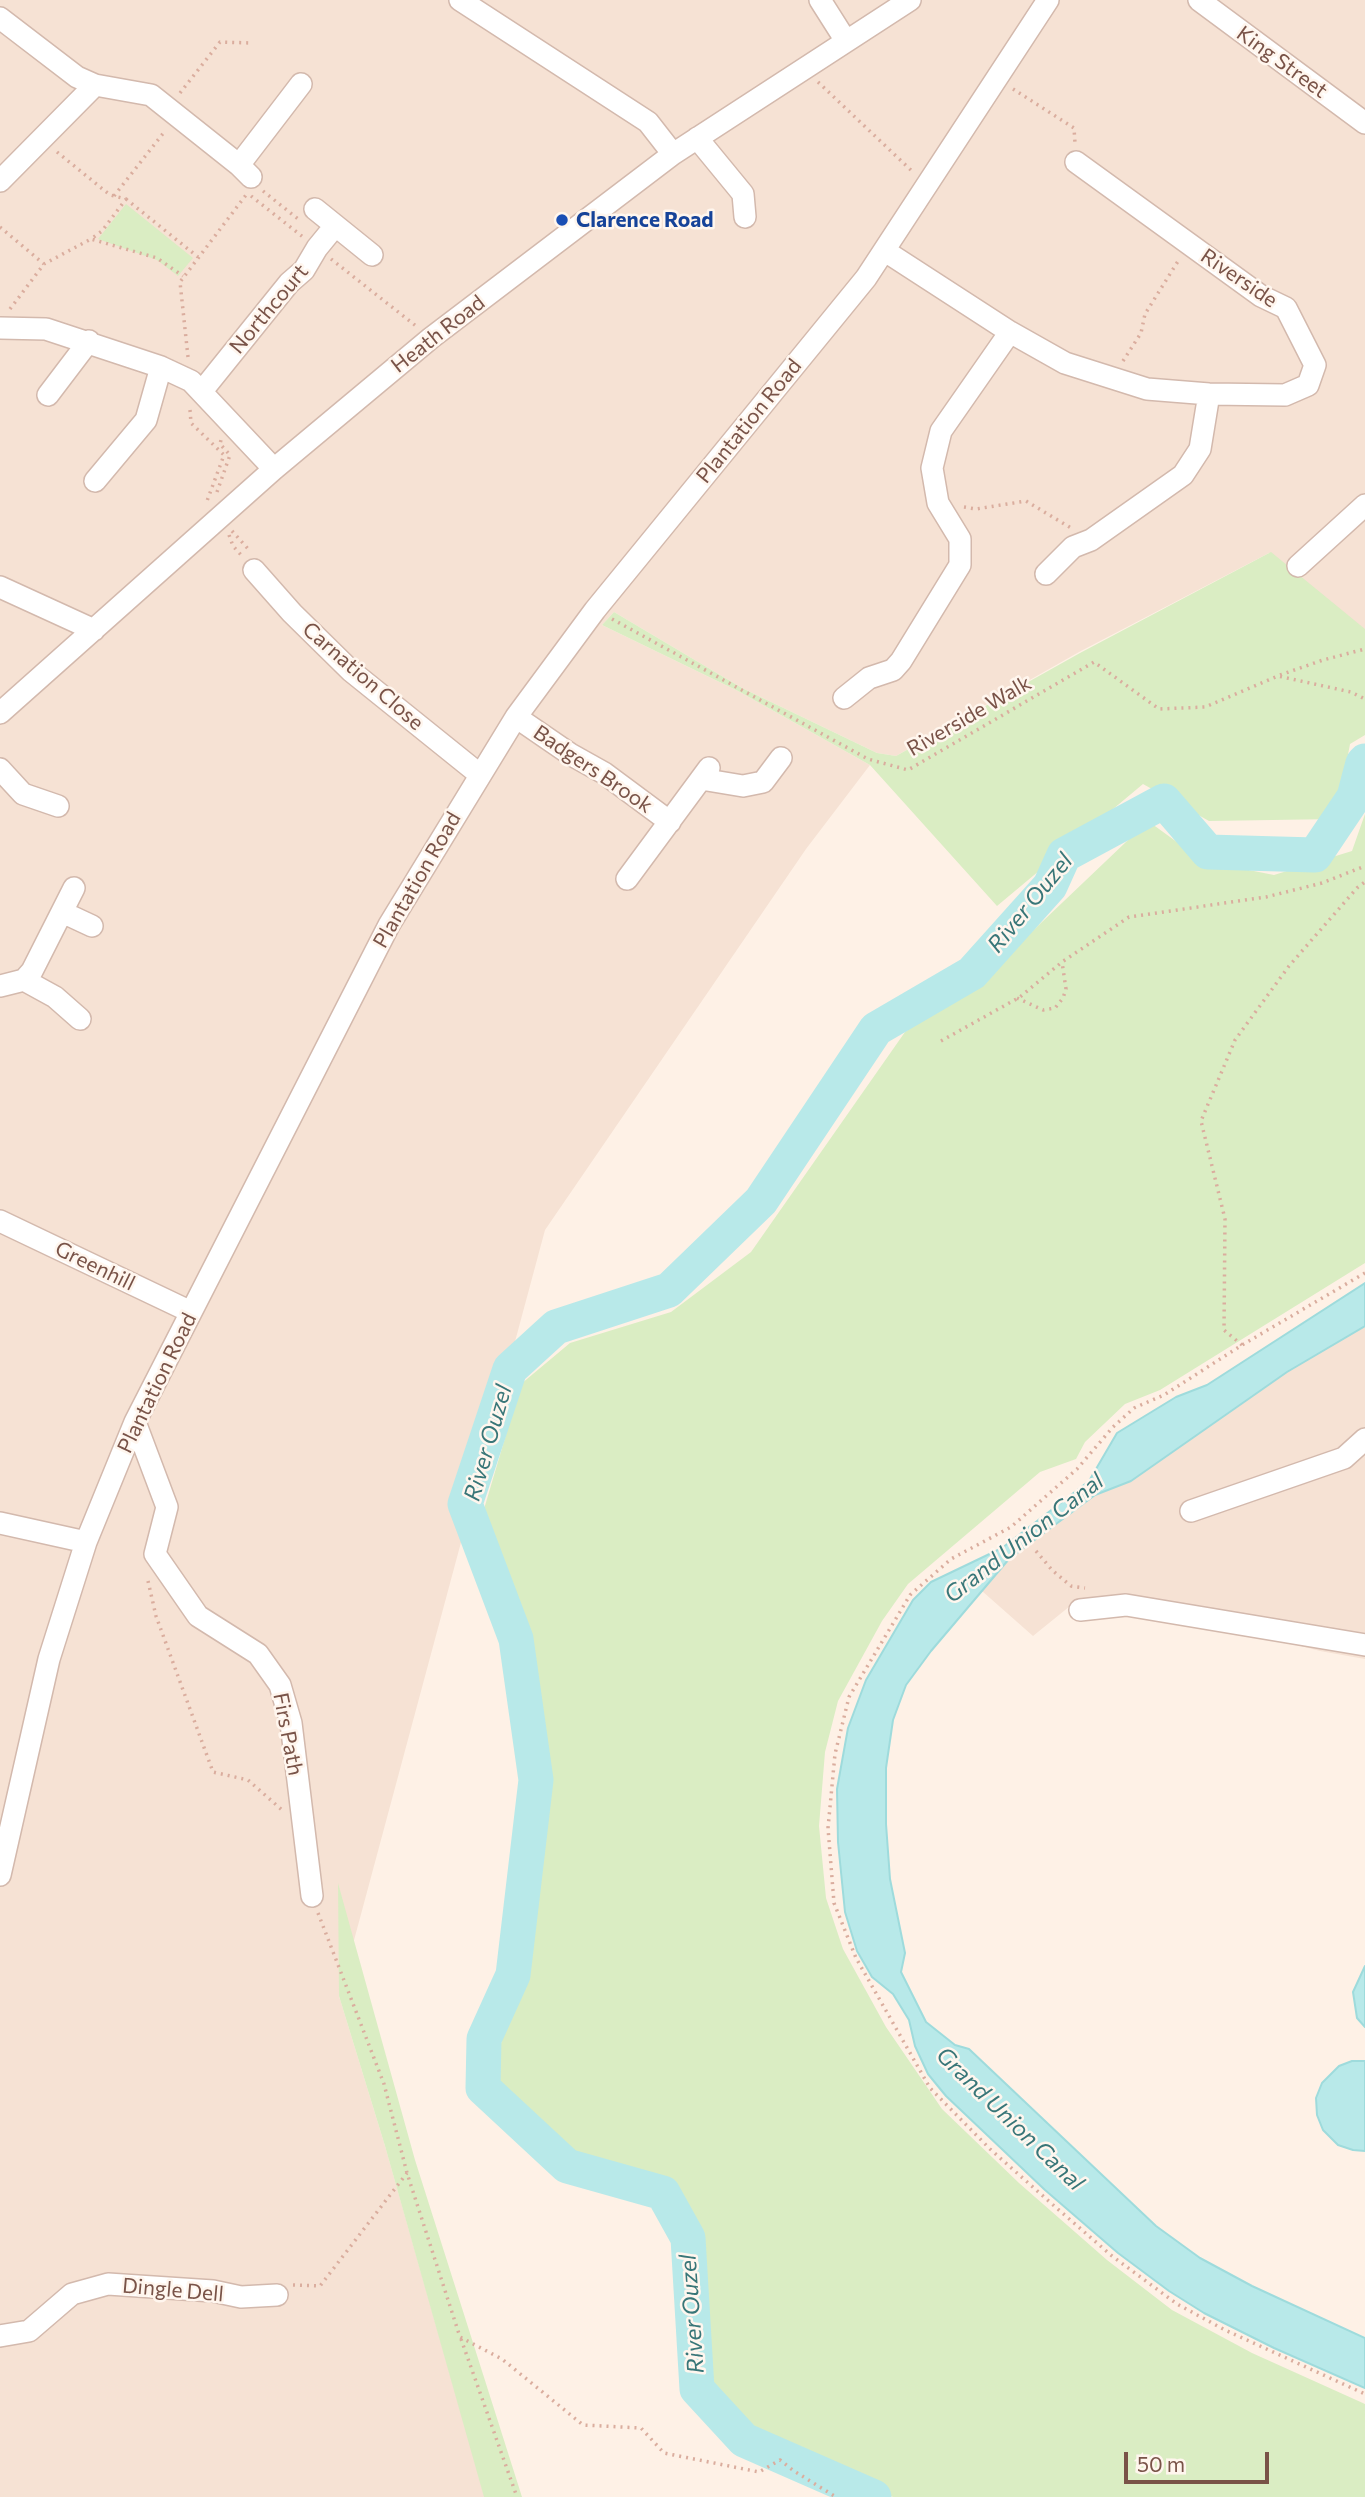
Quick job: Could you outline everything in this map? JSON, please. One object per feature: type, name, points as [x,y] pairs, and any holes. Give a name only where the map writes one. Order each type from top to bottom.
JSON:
[{"type":"street","points":[[460,0],[648,122],[673,154]]},
{"type":"street","points":[[820,0],[846,41]]},
{"type":"street","name":"Heath Road","points":[[0,713],[274,469],[432,338],[673,154],[910,0]]},
{"type":"street","name":"Plantation Road","points":[[0,1875],[49,1659],[86,1542],[135,1422],[388,925],[516,717],[595,610],[858,288],[928,187],[1048,0]]},
{"type":"street","name":"King Street","points":[[1199,0],[1365,123]]},
{"type":"street","points":[[0,18],[77,77],[95,85],[151,95],[246,179],[301,84]]},
{"type":"street","points":[[0,181],[95,85]]},
{"type":"street","points":[[696,138],[743,194],[745,217]]},
{"type":"street","name":"Riverside","points":[[885,251],[1010,332],[1065,363],[1112,378],[1147,389],[1209,394],[1284,395],[1308,385],[1315,365],[1286,308],[1261,296],[1076,162]]},
{"type":"street","points":[[308,215],[335,226],[372,255]]},
{"type":"street","name":"Northcourt","points":[[197,386],[289,283],[304,270],[335,226]]},
{"type":"street","points":[[4,320],[89,341],[161,367],[197,386],[274,469]]},
{"type":"street","points":[[844,698],[869,678],[893,670],[901,661],[960,565],[960,539],[938,503],[932,468],[942,431],[1010,332]]},
{"type":"street","points":[[48,394],[89,341]]},
{"type":"street","points":[[95,481],[146,420],[161,367]]},
{"type":"street","points":[[1046,574],[1073,547],[1091,540],[1183,475],[1200,449],[1209,394]]},
{"type":"street","points":[[1298,566],[1365,505]]},
{"type":"street","name":"Carnation Close","points":[[254,570],[292,613],[351,671],[480,774]]},
{"type":"street","points":[[0,587],[94,629]]},
{"type":"street","name":"Badgers Brook","points":[[516,717],[570,754],[604,773],[670,822]]},
{"type":"street","name":"Badgers Brook","points":[[627,879],[705,773],[743,786],[763,782],[781,758]]},
{"type":"street","points":[[0,769],[23,794],[58,806]]},
{"type":"street","points":[[0,986],[24,980],[32,971],[74,888]]},
{"type":"street","points":[[62,912],[92,926]]},
{"type":"street","points":[[24,980],[55,997],[80,1019]]},
{"type":"street","name":"Greenhill","points":[[0,1221],[191,1312]]},
{"type":"street","points":[[135,1422],[167,1507],[155,1554]]},
{"type":"street","points":[[1191,1511],[1344,1458],[1365,1439]]},
{"type":"street","points":[[0,1523],[86,1542]]},
{"type":"street","name":"Firs Path","points":[[155,1554],[198,1616],[258,1654],[280,1685],[291,1723],[312,1895]]},
{"type":"street","points":[[1080,1609],[1126,1605],[1365,1645]]},
{"type":"street","name":"Dingle Dell","points":[[0,2336],[29,2330],[72,2294],[108,2284],[213,2291],[241,2297],[277,2295]]},
{"type":"path","points":[[114,196],[220,43],[251,43]]},
{"type":"path","points":[[803,68],[928,187]]},
{"type":"path","points":[[996,79],[1074,128],[1076,162]]},
{"type":"path","points":[[42,140],[110,194],[126,199],[198,257]]},
{"type":"path","points":[[246,179],[308,215]]},
{"type":"path","points":[[246,179],[317,248],[432,338]]},
{"type":"path","points":[[228,419],[220,444],[230,455],[211,507],[207,501],[224,455],[191,423],[188,397],[197,386],[180,282],[246,179]]},
{"type":"path","points":[[4,320],[44,264],[102,231],[126,199]]},
{"type":"path","points":[[0,228],[44,264]]},
{"type":"path","points":[[90,239],[156,258],[183,276]]},
{"type":"path","points":[[1112,378],[1141,333],[1145,314],[1189,243]]},
{"type":"path","points":[[938,503],[976,509],[1026,501],[1091,540]]},
{"type":"path","points":[[230,528],[229,537],[233,546],[254,570]]},
{"type":"path","name":"Riverside Walk","points":[[595,610],[868,759],[908,770],[1094,662],[1159,709],[1205,707],[1278,676]]},
{"type":"path","points":[[1278,676],[1365,649]]},
{"type":"path","points":[[1278,676],[1351,692],[1365,699]]},
{"type":"path","points":[[941,1041],[1017,999],[1062,962],[1129,917],[1266,897],[1322,883],[1365,866]]},
{"type":"path","points":[[1242,1345],[1224,1330],[1226,1219],[1201,1121],[1235,1040],[1289,966],[1357,887],[1365,882]]},
{"type":"path","points":[[1017,999],[1043,1010],[1055,1008],[1066,989],[1062,962]]},
{"type":"path","points":[[1365,1273],[1242,1345],[1164,1395],[1134,1408],[1113,1427],[1077,1469],[1011,1527],[951,1559],[911,1595],[849,1697],[835,1754],[828,1828],[834,1903],[856,1958],[930,2088],[990,2149],[1112,2256],[1177,2304],[1225,2330],[1365,2394]]},
{"type":"path","points":[[155,1554],[146,1571],[156,1616],[213,1772],[248,1780],[282,1809],[286,1821]]},
{"type":"path","points":[[312,1895],[384,2084],[407,2173],[460,2337],[517,2497]]},
{"type":"path","points":[[277,2295],[289,2284],[320,2286],[407,2173]]},
{"type":"path","points":[[460,2337],[502,2359],[583,2425],[641,2428],[664,2452],[760,2472],[780,2460],[836,2497]]},
{"type":"shaded area","points":[[0,0],[1365,0],[1365,630],[1269,553],[1079,652],[896,756],[877,753],[742,688],[614,612],[602,625],[738,691],[870,765],[806,849],[545,1230],[339,1996],[385,2146],[485,2497],[0,2497]]},
{"type":"shaded area","points":[[1365,1326],[1365,1659],[1320,1651],[1181,1615],[1075,1602],[1033,1636],[982,1591],[1009,1559],[1095,1495],[1131,1481],[1287,1372]]},
{"type":"green space","points":[[126,204],[193,258],[178,276],[157,260],[98,239]]},
{"type":"green space","points":[[1271,552],[1365,629],[1365,735],[1350,744],[1336,819],[1209,821],[1143,784],[997,906],[870,765],[738,691],[602,625],[614,612],[742,688],[877,753],[896,756],[1080,653]]},
{"type":"green space","points":[[1365,814],[1365,1263],[1160,1390],[1125,1404],[1085,1442],[1076,1459],[1040,1472],[908,1584],[882,1621],[838,1701],[825,1752],[819,1826],[826,1898],[843,1949],[886,2027],[942,2109],[1019,2183],[1107,2260],[1172,2310],[1252,2353],[1365,2404],[1365,2497],[893,2497],[749,2434],[705,2391],[692,2236],[667,2187],[570,2159],[489,2081],[534,1940],[546,1779],[526,1641],[484,1509],[521,1384],[570,1343],[671,1312],[751,1252],[905,1032],[979,982],[1148,821],[1203,861],[1274,875],[1352,851]]},
{"type":"green space","points":[[338,1883],[415,2160],[522,2497],[484,2497],[385,2146],[339,1996]]},
{"type":"water","name":"Grand Union Canal","points":[[1365,1283],[1365,1326],[1287,1372],[1131,1481],[1095,1495],[1009,1559],[931,1651],[906,1685],[893,1720],[886,1768],[886,1824],[890,1879],[905,1953],[901,1972],[926,2022],[955,2045],[969,2049],[1156,2226],[1200,2258],[1252,2286],[1365,2338],[1365,2388],[1274,2348],[1204,2313],[1169,2291],[1118,2253],[1045,2190],[946,2096],[928,2074],[915,2046],[909,2020],[893,1994],[872,1977],[857,1951],[845,1912],[838,1842],[837,1789],[848,1728],[866,1680],[913,1600],[931,1582],[1002,1548],[1089,1481],[1117,1433],[1176,1397],[1207,1385]]},
{"type":"water","points":[[1365,1966],[1365,2027],[1357,2018],[1353,1992]]},
{"type":"water","points":[[1352,2061],[1365,2061],[1365,2151],[1338,2145],[1323,2130],[1317,2115],[1316,2098],[1322,2083],[1339,2066]]},
{"type":"waterway","name":"River Ouzel","points":[[874,2497],[744,2440],[697,2389],[688,2238],[663,2193],[567,2166],[483,2088],[484,2039],[513,1975],[536,1780],[516,1639],[465,1504],[510,1369],[556,1327],[669,1290],[761,1201],[876,1029],[972,973],[1050,886],[1064,855],[1164,801],[1208,852],[1315,855],[1354,797],[1365,761]]},
{"type":"place","name":"Clarence Road","points":[[562,220]]}]
